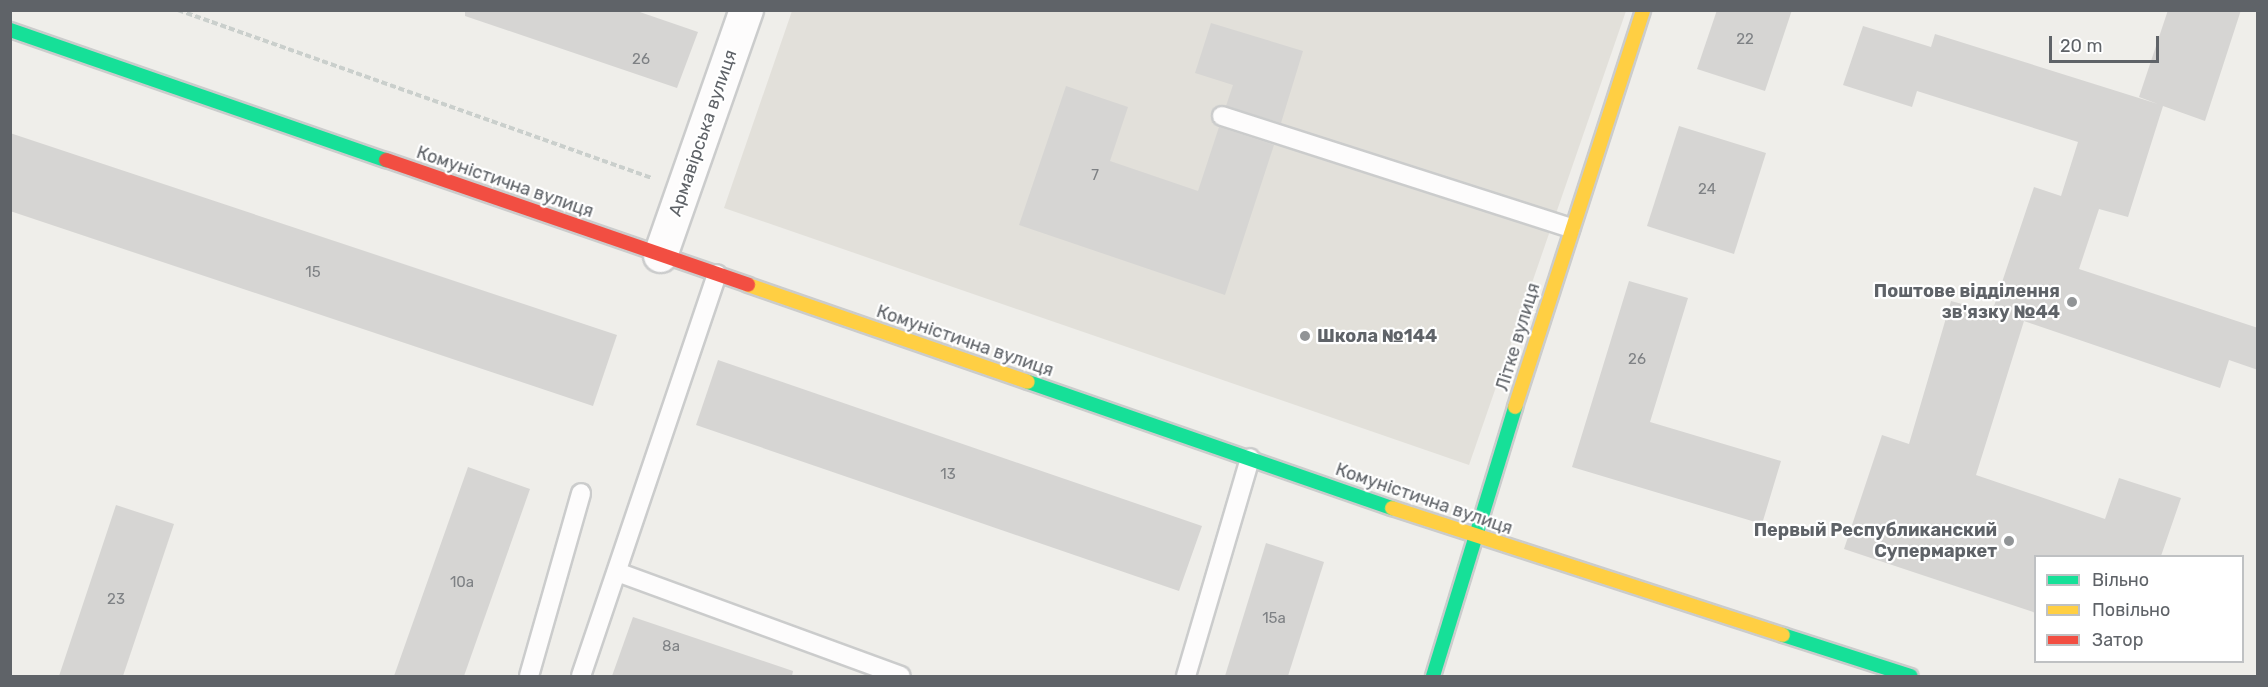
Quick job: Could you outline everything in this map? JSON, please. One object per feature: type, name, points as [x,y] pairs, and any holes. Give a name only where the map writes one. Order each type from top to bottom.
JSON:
[{"type":"street","name":"Армавірська вулиця","points":[[660,255],[746,10]]},
{"type":"street","name":"Літке вулиця","points":[[1433,676],[1570,228],[1643,10]]},
{"type":"street","name":"Комуністична вулиця","points":[[10,30],[1477,537],[1911,676]]},
{"type":"lane","points":[[1222,116],[1570,228]]},
{"type":"lane","points":[[581,676],[717,274]]},
{"type":"lane","points":[[1186,676],[1250,458]]},
{"type":"lane","points":[[529,676],[581,493]]},
{"type":"lane","points":[[617,573],[901,676]]},
{"type":"path","points":[[178,10],[684,189]]},
{"type":"shaded area","name":"Школа №144","points":[[792,11],[1626,11],[1469,465],[724,208]]},
{"type":"building","points":[[465,10],[634,10],[698,32],[677,88],[465,16]]},
{"type":"building","points":[[1717,10],[1792,10],[1765,91],[1697,69]]},
{"type":"building","points":[[2168,10],[2241,10],[2205,121],[2163,106],[2128,217],[2099,209],[2079,269],[2258,328],[2258,370],[2229,360],[2220,388],[2024,321],[1976,475],[2105,519],[2119,478],[2181,498],[2161,555],[2034,555],[2034,612],[1844,549],[1882,435],[1909,444],[1951,301],[1992,312],[2034,187],[2061,196],[2078,142],[1917,91],[1912,107],[1843,85],[1863,26],[1931,47],[1935,34],[2158,104],[2139,97]]},
{"type":"building","points":[[1211,23],[1303,51],[1281,123],[1226,106],[1233,85],[1195,73]]},
{"type":"building","points":[[1066,86],[1128,107],[1110,161],[1198,191],[1219,127],[1274,145],[1225,295],[1019,225]]},
{"type":"building","points":[[1679,126],[1766,153],[1734,254],[1647,226]]},
{"type":"building","points":[[10,133],[617,335],[593,406],[10,211]]},
{"type":"building","points":[[1629,281],[1688,298],[1650,422],[1781,461],[1762,524],[1572,467]]},
{"type":"building","points":[[718,360],[1202,526],[1179,591],[696,425]]},
{"type":"building","points":[[468,467],[530,489],[464,676],[394,676]]},
{"type":"building","points":[[116,505],[174,524],[123,676],[59,676]]},
{"type":"building","points":[[1266,543],[1324,562],[1288,676],[1225,676]]},
{"type":"building","points":[[633,617],[793,671],[792,676],[612,676]]},
{"type":"traffic: fast","points":[[10,30],[386,160]]},
{"type":"traffic: fast","points":[[1028,382],[1392,508]]},
{"type":"traffic: fast","points":[[1433,676],[1515,407]]},
{"type":"traffic: fast","points":[[1783,635],[1911,676]]},
{"type":"traffic: slow","points":[[1515,407],[1643,10]]},
{"type":"traffic: slow","points":[[748,285],[1028,382]]},
{"type":"traffic: slow","points":[[1392,508],[1783,635]]},
{"type":"traffic: jam","points":[[386,160],[748,285]]},
{"type":"place","name":"Поштове відділення зв'язку №44","points":[[2072,302]]},
{"type":"place","name":"Школа №144","points":[[1305,336]]},
{"type":"place","name":"Первый Республиканский Супермаркет","points":[[2009,541]]}]
